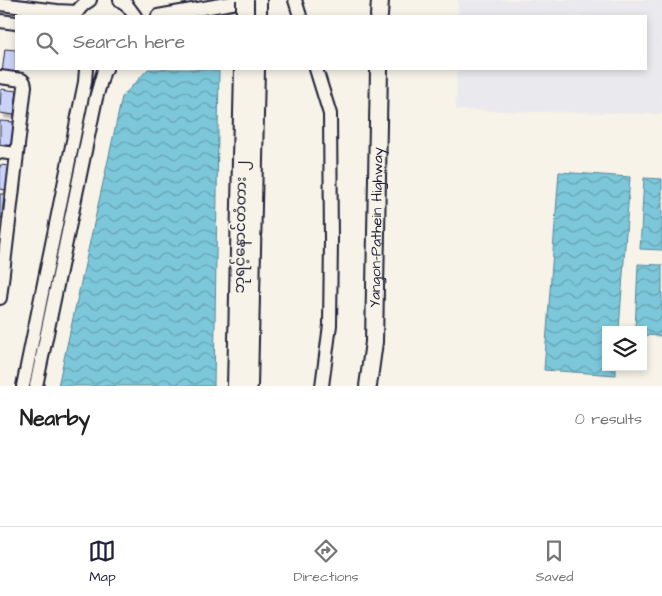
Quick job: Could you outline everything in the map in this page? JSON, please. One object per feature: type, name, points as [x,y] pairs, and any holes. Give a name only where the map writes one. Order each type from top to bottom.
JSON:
[{"type":"main road","points":[[245,15],[247,0]]},
{"type":"main road","points":[[258,0],[258,15]]},
{"type":"main road","points":[[380,0],[380,15]]},
{"type":"main road","name":"ဘုရင့်နောင်တံတား ၂","points":[[236,386],[244,70]]},
{"type":"main road","points":[[249,386],[256,70]]},
{"type":"main road","name":"Yangon-Pathein Highway","points":[[368,386],[374,342],[379,70]]},
{"type":"street","points":[[0,4],[76,14],[90,0]]},
{"type":"street","points":[[120,0],[126,4],[134,15]]},
{"type":"street","points":[[164,15],[247,0]]},
{"type":"street","points":[[295,0],[300,15]]},
{"type":"street","points":[[0,21],[15,23]]},
{"type":"street","points":[[23,386],[86,70]]},
{"type":"street","points":[[36,386],[96,98],[104,70]]},
{"type":"street","points":[[316,70],[330,114],[330,325],[322,386]]},
{"type":"street","points":[[0,77],[22,80],[24,82],[17,154],[4,228],[0,298]]},
{"type":"street","points":[[0,152],[17,154]]},
{"type":"shaded area","points":[[458,0],[662,0],[662,114],[456,110],[457,70],[647,70],[647,15],[458,15]]},
{"type":"water","points":[[147,70],[219,70],[214,386],[58,386],[122,97]]},
{"type":"water","points":[[559,172],[630,177],[619,326],[602,326],[602,371],[616,371],[616,375],[544,370]]},
{"type":"water","points":[[644,178],[662,179],[662,250],[640,249]]},
{"type":"water","points":[[638,264],[662,265],[662,336],[647,335],[647,326],[635,326]]},
{"type":"building","points":[[5,49],[15,50],[15,70],[18,70],[18,74],[2,73]]},
{"type":"building","points":[[1,89],[17,91],[14,115],[0,113]]},
{"type":"building","points":[[0,121],[14,122],[11,146],[0,145]]},
{"type":"building","points":[[0,165],[9,166],[7,190],[0,189]]},
{"type":"building","points":[[0,194],[4,194],[2,218],[0,218]]}]
